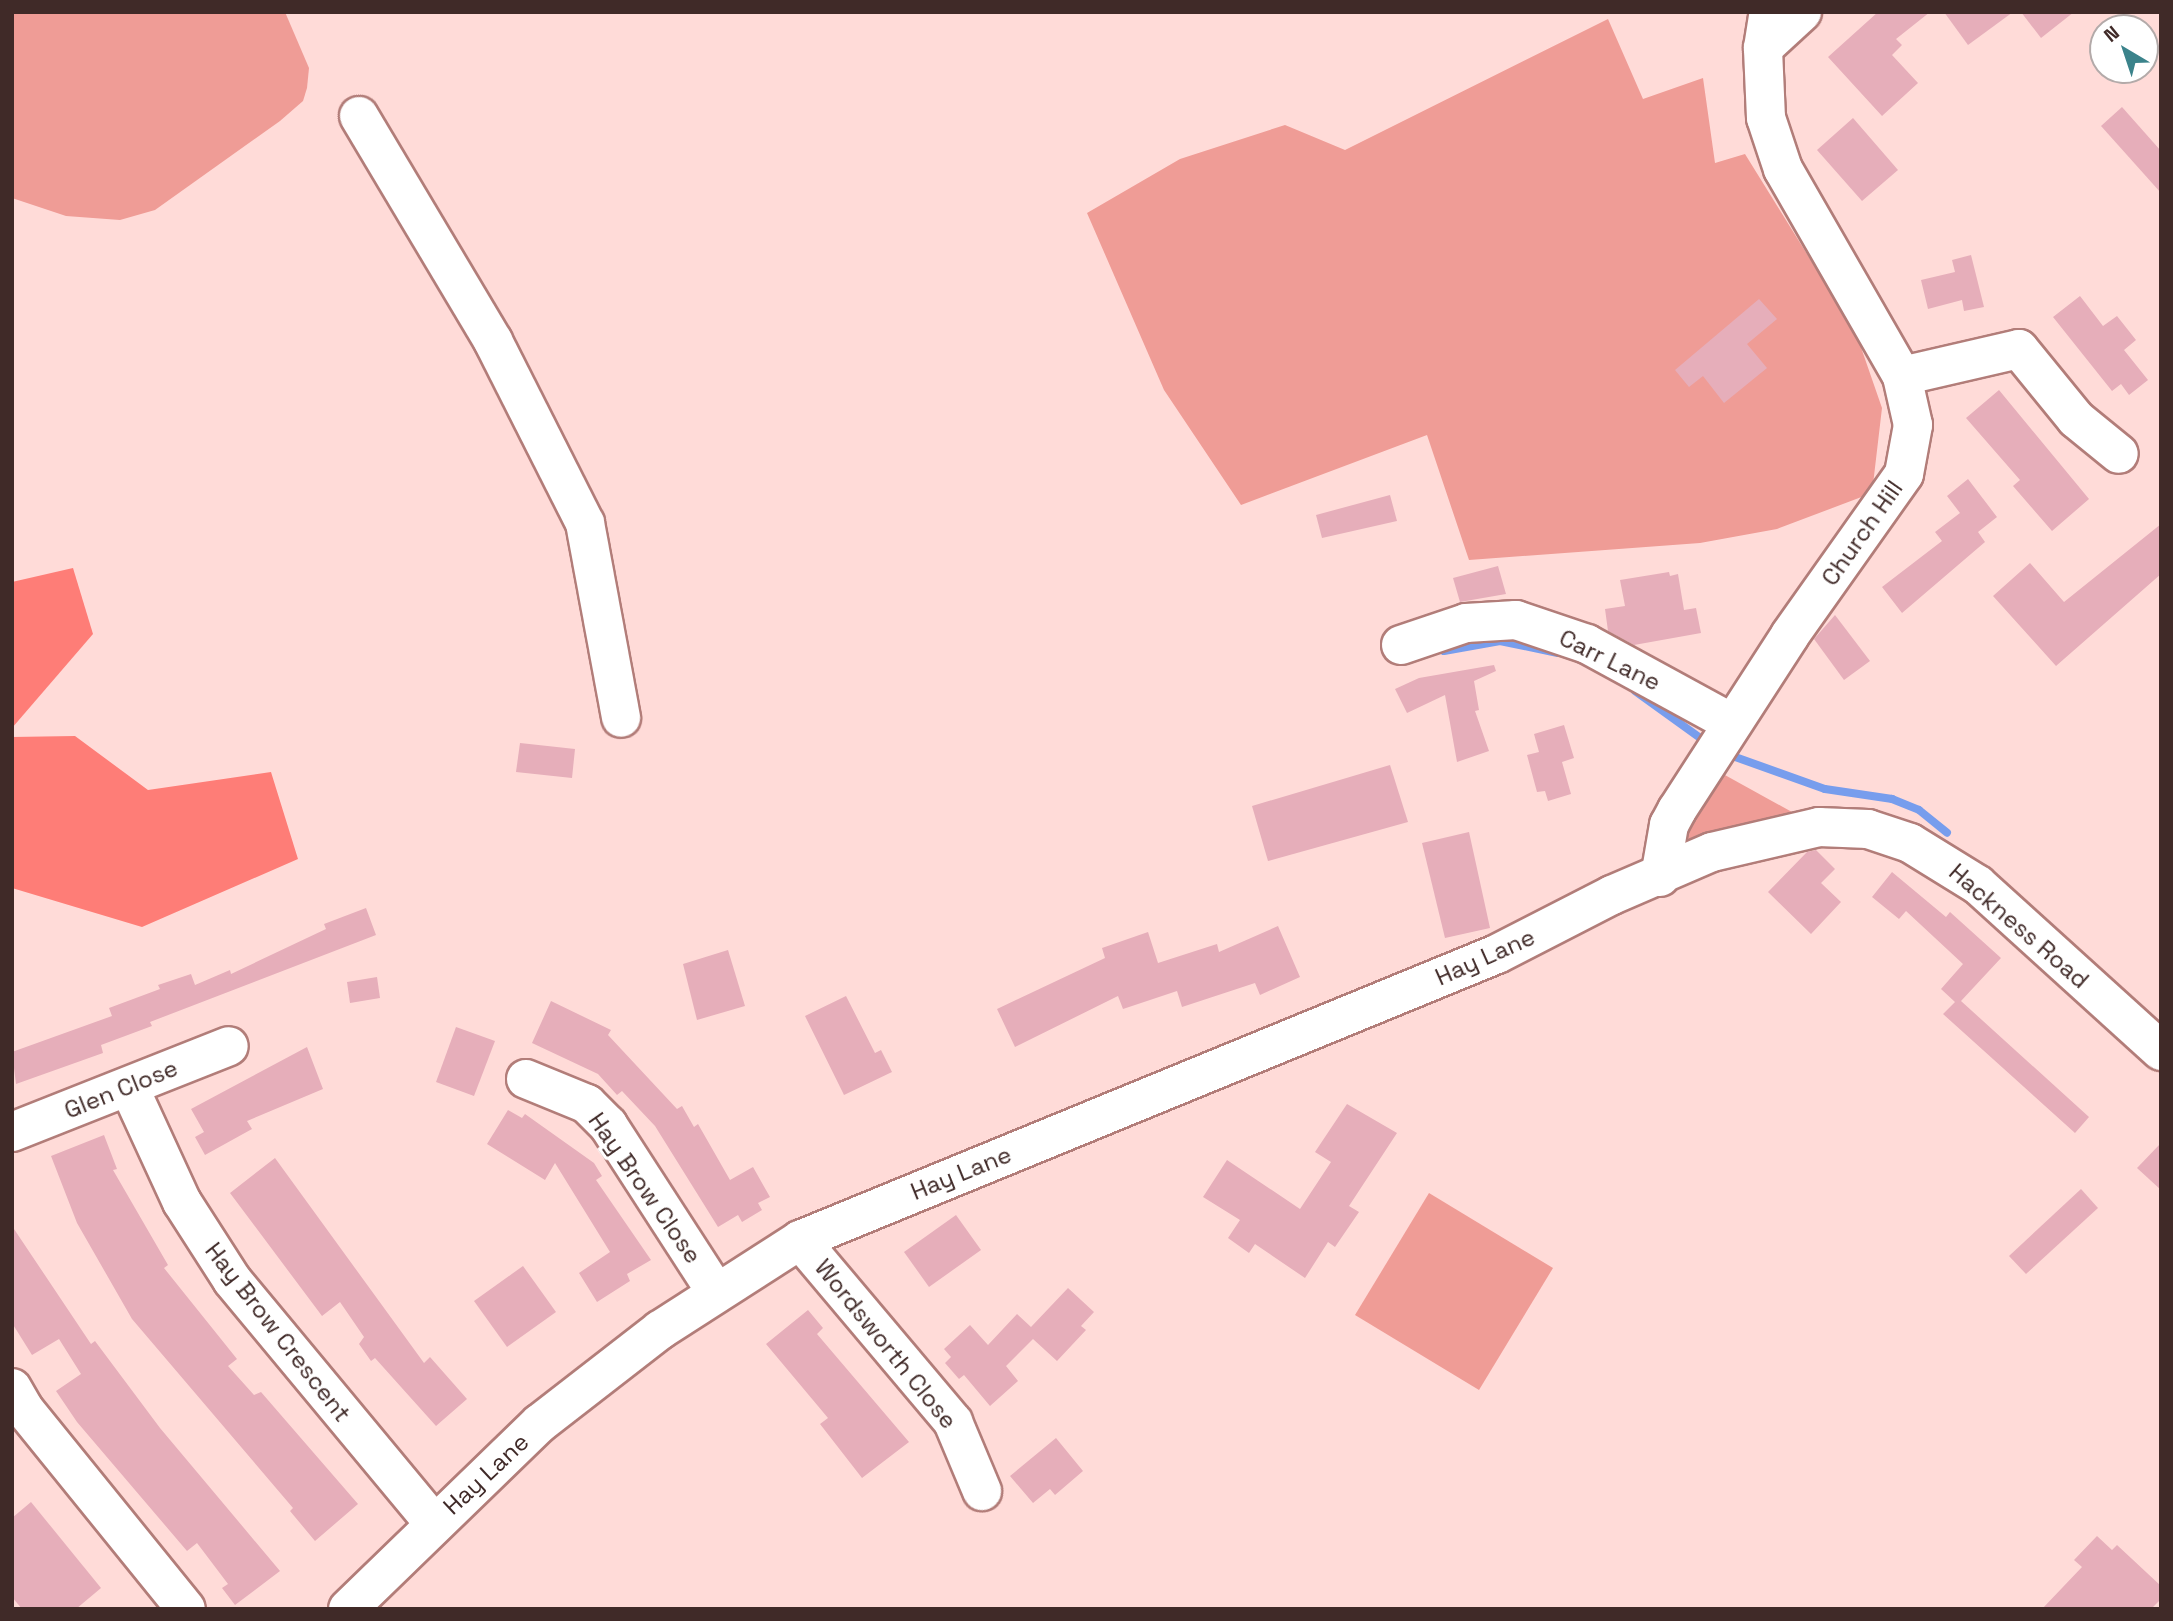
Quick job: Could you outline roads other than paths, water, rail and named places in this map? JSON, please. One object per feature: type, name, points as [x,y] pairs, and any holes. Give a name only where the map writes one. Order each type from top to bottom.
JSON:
[{"type":"street","points":[[1766,30],[1802,12]]},
{"type":"street","name":"Church Hill","points":[[1660,877],[1669,825],[1719,742],[1904,474],[1913,425],[1902,376],[1783,169],[1766,118],[1766,30]]},
{"type":"street","points":[[359,116],[493,341],[585,523],[621,718]]},
{"type":"street","points":[[1902,376],[2019,349],[2077,419],[2119,454]]},
{"type":"street","name":"Carr Lane","points":[[1401,645],[1466,623],[1516,620],[1587,645],[1719,742]]},
{"type":"street","name":"Hackness Road","points":[[1660,877],[1712,852],[1819,827],[1868,829],[1910,843],[1978,885],[2161,1051]]},
{"type":"street","name":"Hay Lane","points":[[348,1609],[540,1423],[716,1292],[800,1240],[1497,954],[1612,895],[1660,877]]},
{"type":"street","name":"Glen Close","points":[[12,1132],[229,1046]]},
{"type":"street","name":"Hay Brow Close","points":[[526,1079],[587,1104],[608,1125],[716,1292]]},
{"type":"street","name":"Hay Brow Crescent","points":[[129,1087],[181,1202],[232,1280],[434,1523]]},
{"type":"street","name":"Wordsworth Close","points":[[800,1240],[953,1422],[982,1491]]},
{"type":"street","points":[[12,1388],[24,1409],[186,1609]]},
{"type":"waterway","points":[[1444,651],[1500,641],[1558,653]]},
{"type":"waterway","points":[[1635,691],[1707,743]]},
{"type":"waterway","points":[[1724,753],[1825,789],[1892,799],[1919,810],[1947,833]]}]
